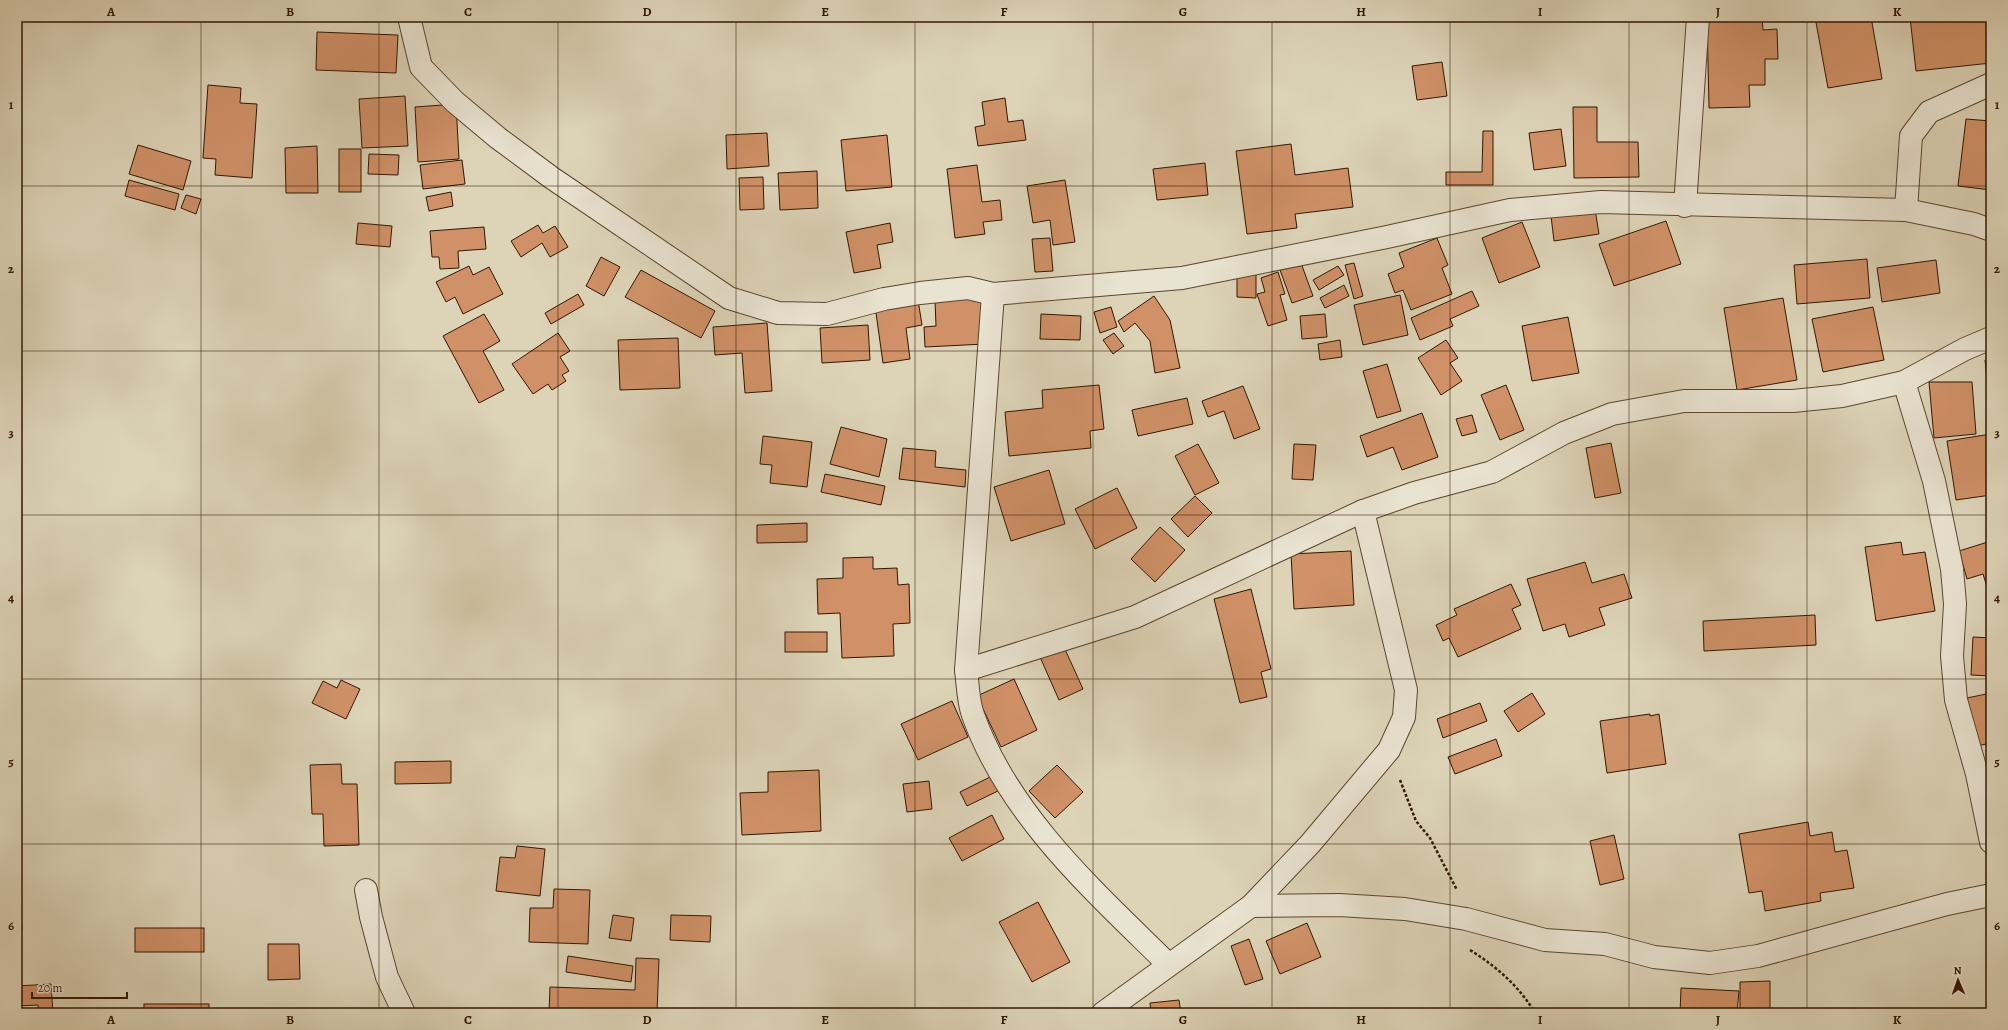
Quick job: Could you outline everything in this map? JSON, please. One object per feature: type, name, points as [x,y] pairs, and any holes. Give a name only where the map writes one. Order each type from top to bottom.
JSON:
[{"type":"street","points":[[409,17],[421,67],[456,102],[498,138],[552,178],[729,298],[778,313],[827,314],[884,299],[920,293],[968,288],[993,294],[1182,278],[1387,237],[1510,210],[1601,202],[1686,206],[1906,210],[1974,224],[1991,230]]},
{"type":"street","points":[[1686,206],[1698,17]]},
{"type":"street","points":[[1906,210],[1911,136],[1929,112],[1991,84]]},
{"type":"street","points":[[993,294],[966,670],[972,714],[996,766],[1015,798],[1034,825],[1168,964]]},
{"type":"street","points":[[966,670],[1135,617],[1363,511],[1414,493],[1492,472],[1564,433],[1612,414],[1684,401],[1793,401],[1842,396],[1904,382],[1965,349],[1991,338]]},
{"type":"street","points":[[1904,382],[1934,481],[1952,569],[1955,604],[1952,656],[1956,700],[1977,774],[1991,842]]},
{"type":"street","points":[[1102,1013],[1168,964],[1251,906],[1310,844],[1389,750],[1404,717],[1406,690],[1363,511]]},
{"type":"street","points":[[366,890],[371,917],[387,976],[404,1013]]},
{"type":"street","points":[[1251,906],[1339,905],[1405,909],[1466,919],[1545,940],[1605,944],[1654,958],[1710,963],[1758,956],[1947,904],[1991,895]]},
{"type":"path","points":[[1389,750],[1416,821],[1430,838],[1457,889],[1466,919]]},
{"type":"path","points":[[1468,948],[1494,965],[1525,995],[1535,1013]]},
{"type":"building","points":[[1707,17],[1762,17],[1763,30],[1777,29],[1778,59],[1765,59],[1765,85],[1749,85],[1750,107],[1709,108]]},
{"type":"building","points":[[1815,17],[1871,17],[1882,79],[1828,88]]},
{"type":"building","points":[[1910,17],[1991,17],[1991,63],[1916,71]]},
{"type":"building","points":[[317,32],[398,35],[396,73],[316,70]]},
{"type":"building","points":[[1442,62],[1447,96],[1417,100],[1412,66]]},
{"type":"building","points":[[208,85],[241,88],[240,103],[257,104],[252,178],[215,175],[216,159],[203,158]]},
{"type":"building","points":[[405,96],[408,146],[362,148],[359,99]]},
{"type":"building","points":[[1005,98],[1008,122],[1023,120],[1026,140],[978,146],[975,127],[985,125],[982,102]]},
{"type":"building","points":[[456,104],[459,159],[418,162],[415,107]]},
{"type":"building","points":[[1573,107],[1597,107],[1597,142],[1638,142],[1639,177],[1574,178]]},
{"type":"building","points":[[1966,119],[1991,121],[1991,190],[1958,186]]},
{"type":"building","points":[[1561,129],[1566,166],[1534,170],[1529,133]]},
{"type":"building","points":[[1483,131],[1493,131],[1493,185],[1446,185],[1446,172],[1482,172]]},
{"type":"building","points":[[767,133],[769,166],[727,169],[726,135]]},
{"type":"building","points":[[887,135],[892,187],[846,191],[841,140]]},
{"type":"building","points":[[1291,144],[1295,175],[1348,168],[1353,207],[1295,214],[1297,228],[1247,234],[1236,151]]},
{"type":"building","points":[[138,145],[191,161],[183,190],[129,174]]},
{"type":"building","points":[[317,146],[318,193],[286,193],[285,148]]},
{"type":"building","points":[[339,149],[361,149],[361,192],[339,192]]},
{"type":"building","points":[[369,154],[399,155],[398,175],[368,174]]},
{"type":"building","points":[[462,160],[465,184],[423,189],[420,165]]},
{"type":"building","points":[[1205,163],[1208,195],[1157,200],[1153,169]]},
{"type":"building","points":[[977,165],[982,202],[1000,200],[1002,220],[983,222],[985,234],[955,238],[947,169]]},
{"type":"building","points":[[817,171],[818,208],[780,210],[778,173]]},
{"type":"building","points":[[763,177],[764,209],[740,210],[739,178]]},
{"type":"building","points":[[129,180],[179,194],[175,210],[125,196]]},
{"type":"building","points":[[1065,180],[1075,242],[1053,245],[1050,220],[1033,223],[1027,186]]},
{"type":"building","points":[[451,192],[453,206],[429,211],[426,197]]},
{"type":"building","points":[[186,195],[201,199],[196,214],[181,208]]},
{"type":"building","points":[[1595,209],[1599,234],[1554,241],[1551,216]]},
{"type":"building","points":[[1666,221],[1681,264],[1614,286],[1599,244]]},
{"type":"building","points":[[1522,222],[1540,267],[1499,283],[1482,238]]},
{"type":"building","points":[[358,223],[392,226],[390,247],[356,244]]},
{"type":"building","points":[[890,223],[893,242],[877,245],[881,268],[854,273],[846,232]]},
{"type":"building","points":[[538,225],[543,233],[555,226],[568,247],[550,257],[542,243],[521,257],[511,241]]},
{"type":"building","points":[[484,227],[486,249],[458,251],[459,268],[440,269],[439,257],[432,257],[430,231]]},
{"type":"building","points":[[1050,238],[1053,271],[1035,272],[1032,239]]},
{"type":"building","points":[[1437,238],[1448,265],[1442,268],[1452,294],[1411,310],[1403,290],[1395,293],[1388,274],[1404,267],[1399,253]]},
{"type":"building","points":[[601,257],[620,267],[604,296],[586,286]]},
{"type":"building","points":[[1867,259],[1870,298],[1797,304],[1794,265]]},
{"type":"building","points":[[1936,260],[1940,293],[1882,302],[1877,268]]},
{"type":"building","points":[[1301,263],[1313,296],[1292,303],[1280,270]]},
{"type":"building","points":[[1354,263],[1363,296],[1354,299],[1345,265]]},
{"type":"building","points":[[469,266],[473,275],[489,267],[503,294],[463,314],[455,297],[446,302],[436,282]]},
{"type":"building","points":[[1338,266],[1344,275],[1319,290],[1313,280]]},
{"type":"building","points":[[641,270],[715,311],[701,338],[625,297]]},
{"type":"building","points":[[1278,272],[1285,294],[1280,295],[1287,320],[1268,326],[1257,294],[1265,292],[1261,278]]},
{"type":"building","points":[[1237,273],[1256,274],[1256,298],[1237,297]]},
{"type":"building","points":[[1344,285],[1349,296],[1325,308],[1320,298]]},
{"type":"building","points":[[1472,291],[1479,306],[1450,319],[1453,326],[1420,340],[1411,318]]},
{"type":"building","points":[[578,294],[584,305],[551,324],[545,313]]},
{"type":"building","points":[[1400,295],[1408,335],[1363,345],[1354,305]]},
{"type":"building","points":[[1154,296],[1170,320],[1180,368],[1155,373],[1150,341],[1135,323],[1124,332],[1118,321]]},
{"type":"building","points":[[982,297],[985,344],[925,347],[924,327],[936,326],[935,300]]},
{"type":"building","points":[[1783,298],[1797,380],[1737,390],[1724,308]]},
{"type":"building","points":[[918,300],[922,325],[906,328],[910,359],[883,363],[875,306]]},
{"type":"building","points":[[1111,307],[1117,327],[1100,333],[1094,312]]},
{"type":"building","points":[[1873,307],[1884,360],[1823,372],[1812,319]]},
{"type":"building","points":[[484,314],[500,341],[483,351],[504,390],[479,403],[443,336]]},
{"type":"building","points":[[1041,314],[1081,316],[1080,340],[1040,339]]},
{"type":"building","points":[[1325,314],[1327,337],[1302,339],[1300,316]]},
{"type":"building","points":[[1568,317],[1579,373],[1532,381],[1522,326]]},
{"type":"building","points":[[767,323],[772,391],[745,393],[742,353],[715,355],[713,327]]},
{"type":"building","points":[[868,325],[870,360],[822,363],[820,328]]},
{"type":"building","points":[[558,333],[570,351],[560,357],[569,371],[562,375],[566,381],[552,390],[548,384],[533,394],[512,364]]},
{"type":"building","points":[[1114,333],[1124,346],[1113,354],[1103,340]]},
{"type":"building","points":[[678,338],[680,388],[620,390],[618,340]]},
{"type":"building","points":[[1340,340],[1342,357],[1320,360],[1318,344]]},
{"type":"building","points":[[1446,340],[1458,358],[1450,363],[1462,381],[1441,395],[1418,358]]},
{"type":"building","points":[[1991,359],[1991,387],[1988,388],[1985,360]]},
{"type":"building","points":[[1387,364],[1401,411],[1377,418],[1363,371]]},
{"type":"building","points":[[1929,382],[1972,382],[1976,434],[1934,438]]},
{"type":"building","points":[[1099,385],[1104,429],[1090,431],[1091,448],[1009,456],[1005,412],[1043,408],[1042,390]]},
{"type":"building","points":[[1506,385],[1524,430],[1500,440],[1481,395]]},
{"type":"building","points":[[1243,386],[1260,429],[1234,439],[1224,411],[1208,417],[1202,401]]},
{"type":"building","points":[[1187,398],[1193,424],[1138,436],[1132,410]]},
{"type":"building","points":[[1422,413],[1438,457],[1402,470],[1393,447],[1367,457],[1360,436]]},
{"type":"building","points":[[1472,415],[1477,432],[1462,436],[1456,419]]},
{"type":"building","points":[[841,427],[887,439],[879,477],[830,464]]},
{"type":"building","points":[[1991,434],[1991,495],[1956,500],[1947,441]]},
{"type":"building","points":[[763,436],[812,442],[807,487],[770,483],[772,465],[760,464]]},
{"type":"building","points":[[1611,443],[1621,493],[1595,498],[1586,448]]},
{"type":"building","points":[[1198,444],[1219,483],[1195,495],[1175,456]]},
{"type":"building","points":[[1294,444],[1316,445],[1313,480],[1292,479]]},
{"type":"building","points":[[903,448],[936,451],[935,467],[966,470],[965,487],[899,479]]},
{"type":"building","points":[[1049,470],[1065,524],[1011,541],[994,487]]},
{"type":"building","points":[[825,474],[885,486],[881,505],[821,492]]},
{"type":"building","points":[[1117,488],[1137,528],[1095,549],[1075,509]]},
{"type":"building","points":[[1195,496],[1212,513],[1188,537],[1171,519]]},
{"type":"building","points":[[807,523],[807,542],[757,543],[757,525]]},
{"type":"building","points":[[1160,527],[1185,550],[1155,582],[1131,559]]},
{"type":"building","points":[[1991,541],[1991,600],[1983,574],[1967,579],[1959,551]]},
{"type":"building","points":[[1901,542],[1903,555],[1925,552],[1935,611],[1876,621],[1865,547]]},
{"type":"building","points":[[1351,551],[1354,605],[1294,609],[1291,554]]},
{"type":"building","points":[[873,557],[873,569],[897,568],[898,585],[909,584],[910,623],[893,624],[894,656],[842,658],[840,613],[818,614],[817,579],[843,578],[843,558]]},
{"type":"building","points":[[1585,562],[1592,583],[1624,574],[1632,598],[1599,608],[1605,625],[1569,637],[1565,624],[1543,631],[1527,579]]},
{"type":"building","points":[[1511,584],[1521,605],[1512,609],[1521,629],[1458,657],[1449,638],[1443,641],[1436,625],[1457,615],[1454,609]]},
{"type":"building","points":[[1251,589],[1271,669],[1261,672],[1267,697],[1240,703],[1214,599]]},
{"type":"building","points":[[1815,615],[1816,645],[1704,651],[1703,621]]},
{"type":"building","points":[[785,632],[827,632],[827,652],[785,652]]},
{"type":"building","points":[[1973,637],[1991,638],[1991,676],[1971,675]]},
{"type":"building","points":[[1064,647],[1083,689],[1059,700],[1040,657]]},
{"type":"building","points":[[1014,679],[1037,730],[1001,747],[977,696]]},
{"type":"building","points":[[341,680],[360,689],[346,719],[312,703],[323,681],[337,688]]},
{"type":"building","points":[[1532,693],[1545,714],[1518,732],[1504,711]]},
{"type":"building","points":[[1991,693],[1991,743],[1977,746],[1967,698]]},
{"type":"building","points":[[952,701],[968,737],[918,760],[901,724]]},
{"type":"building","points":[[1480,703],[1487,721],[1443,738],[1437,719]]},
{"type":"building","points":[[1650,714],[1650,716],[1659,714],[1666,764],[1607,773],[1600,721]]},
{"type":"building","points":[[1496,739],[1502,756],[1455,774],[1448,757]]},
{"type":"building","points":[[451,761],[451,783],[395,784],[395,762]]},
{"type":"building","points":[[341,764],[342,784],[357,784],[359,845],[324,846],[323,814],[312,814],[310,765]]},
{"type":"building","points":[[1057,765],[1083,792],[1055,818],[1029,791]]},
{"type":"building","points":[[819,770],[821,831],[742,835],[740,793],[768,792],[768,772]]},
{"type":"building","points":[[992,776],[1000,790],[967,806],[960,792]]},
{"type":"building","points":[[929,781],[932,809],[907,812],[903,784]]},
{"type":"building","points":[[992,815],[1004,839],[962,861],[949,838]]},
{"type":"building","points":[[1808,822],[1810,836],[1832,832],[1835,852],[1847,850],[1854,888],[1820,893],[1821,901],[1765,911],[1762,891],[1749,893],[1739,834]]},
{"type":"building","points":[[1614,835],[1624,879],[1600,885],[1590,841]]},
{"type":"building","points":[[517,846],[545,849],[540,896],[496,891],[500,857],[515,858]]},
{"type":"building","points":[[554,889],[590,890],[588,944],[529,942],[530,908],[553,908]]},
{"type":"building","points":[[17,893],[20,893],[22,930],[17,931]]},
{"type":"building","points":[[1038,902],[1070,962],[1032,982],[999,922]]},
{"type":"building","points":[[613,915],[634,918],[631,941],[609,938]]},
{"type":"building","points":[[671,915],[711,916],[710,942],[670,940]]},
{"type":"building","points":[[1307,923],[1321,957],[1280,974],[1266,941]]},
{"type":"building","points":[[135,928],[204,928],[204,952],[135,952]]},
{"type":"building","points":[[1249,939],[1263,979],[1245,985],[1231,946]]},
{"type":"building","points":[[268,944],[299,944],[300,979],[268,980]]},
{"type":"building","points":[[568,956],[633,966],[631,982],[566,972]]},
{"type":"building","points":[[636,958],[659,959],[657,1013],[549,1012],[550,987],[635,990]]},
{"type":"building","points":[[1770,981],[1770,1009],[1814,1009],[1814,1013],[1740,1013],[1740,982]]},
{"type":"building","points":[[51,984],[53,1013],[38,1013],[38,1005],[17,1006],[17,986]]},
{"type":"building","points":[[1681,988],[1739,991],[1737,1013],[1680,1013]]},
{"type":"building","points":[[1179,1000],[1181,1013],[1151,1013],[1150,1003]]},
{"type":"building","points":[[144,1004],[209,1004],[209,1013],[144,1013]]}]
